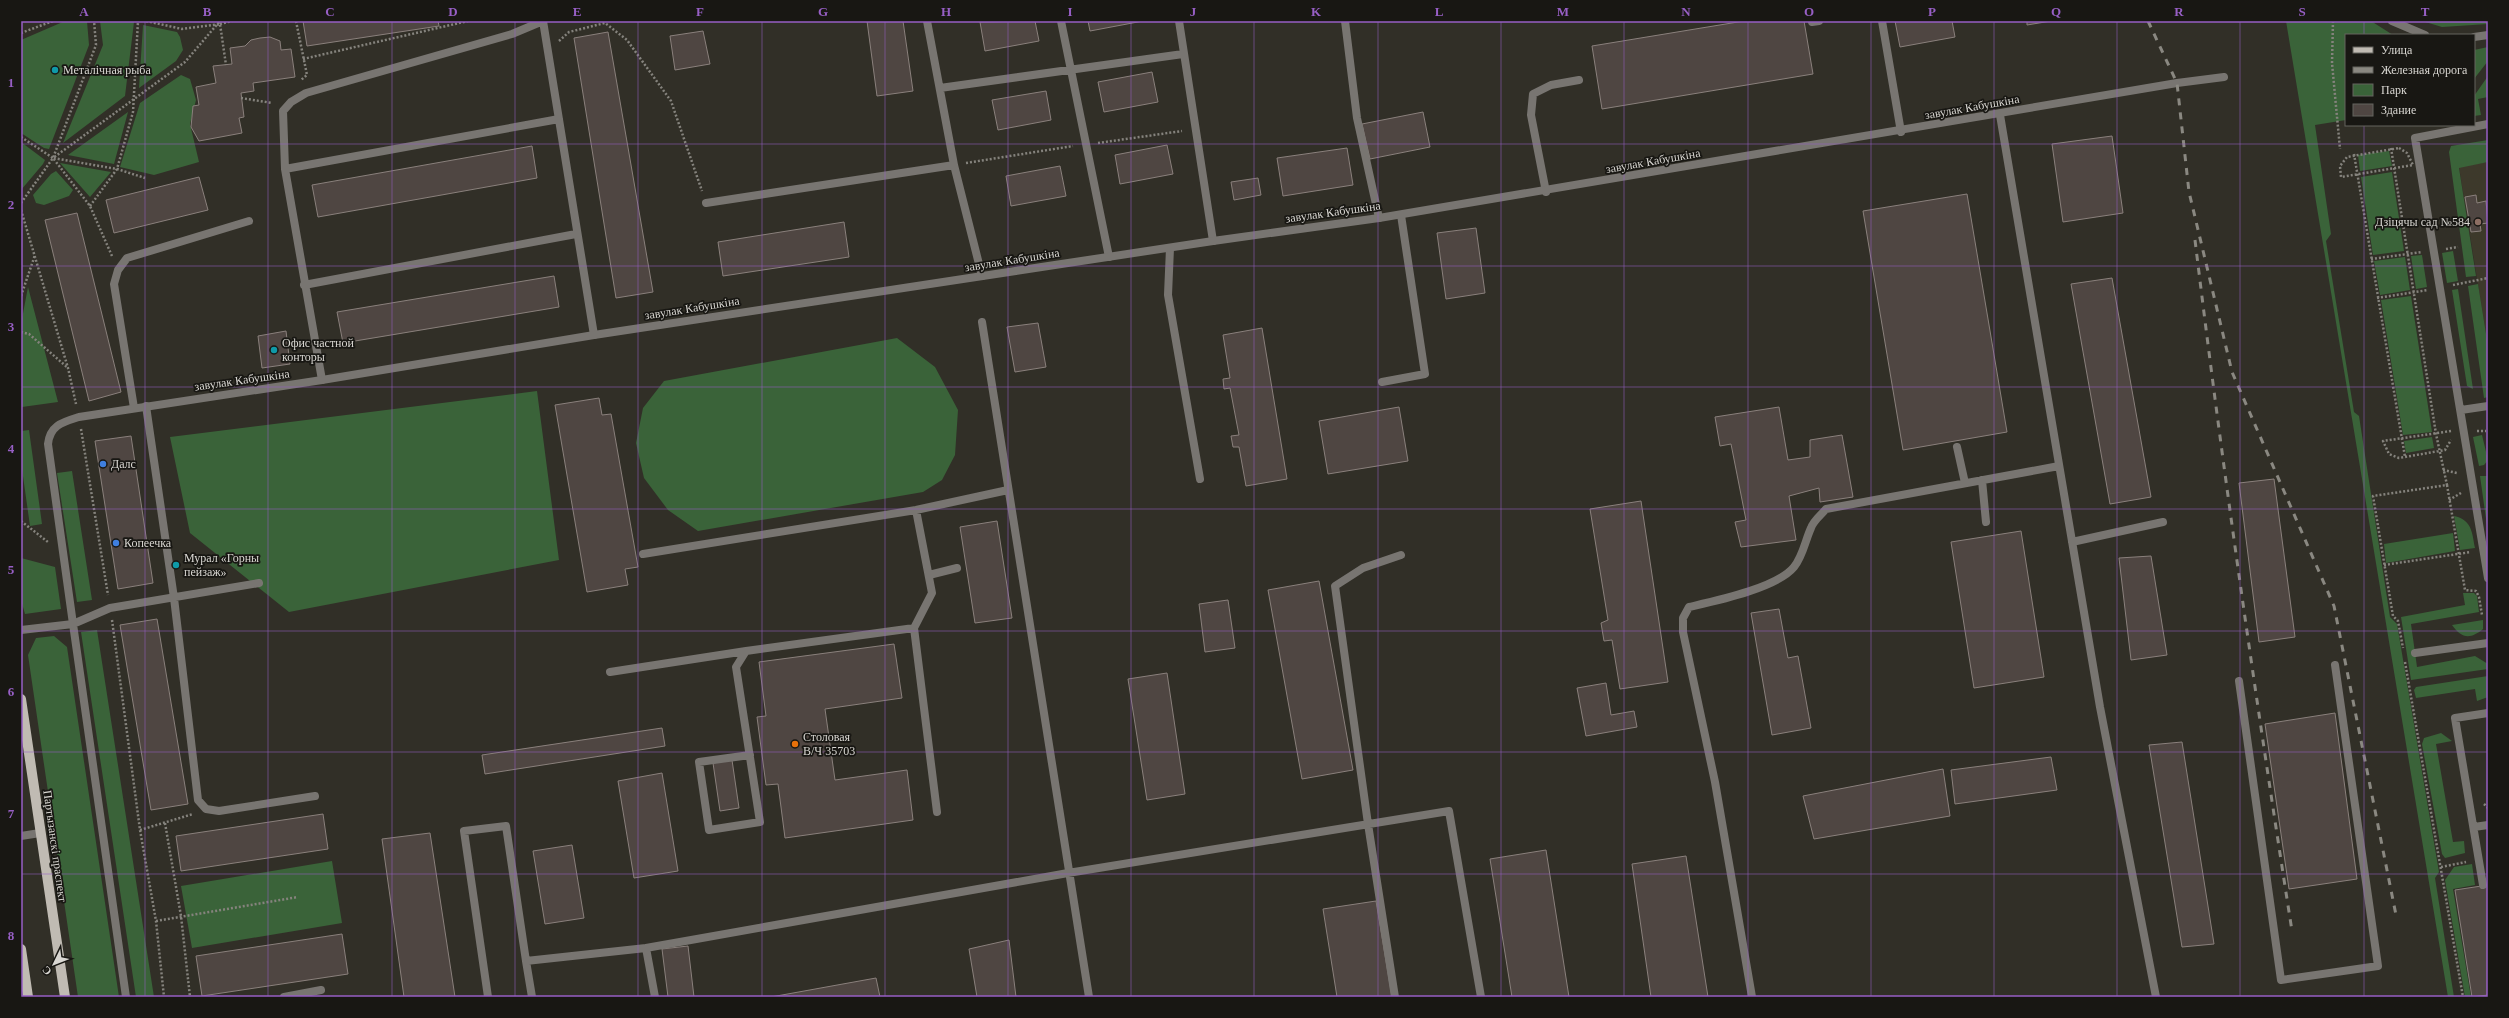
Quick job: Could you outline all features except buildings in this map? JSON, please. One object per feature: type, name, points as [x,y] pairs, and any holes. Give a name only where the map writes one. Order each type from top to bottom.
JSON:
[{"type":"main road","name":"Партызанскі праспект","points":[[21,699],[65,997]]},
{"type":"main road","points":[[21,949],[28,997]]},
{"type":"street","points":[[322,380],[304,285],[285,169],[284,111],[291,102],[306,93],[512,34],[543,21],[576,234],[594,335]]},
{"type":"street","points":[[927,21],[954,165],[982,276]]},
{"type":"street","points":[[1061,21],[1109,257]]},
{"type":"street","points":[[1179,21],[1213,241]]},
{"type":"street","points":[[1345,21],[1357,118],[1379,218]]},
{"type":"street","points":[[1882,21],[1901,132]]},
{"type":"street","points":[[2392,21],[2423,34]]},
{"type":"street","points":[[2475,37],[2488,35]]},
{"type":"street","points":[[940,88],[1184,54]]},
{"type":"street","name":"завулак Кабушкіна","points":[[126,997],[62,551],[49,439],[50,434],[58,424],[79,416],[322,380],[594,335],[1546,192],[2224,77]]},
{"type":"street","points":[[1546,192],[1531,115],[1533,94],[1552,85],[1580,80]]},
{"type":"street","points":[[2000,115],[2100,707],[2156,997]]},
{"type":"street","points":[[285,169],[558,119]]},
{"type":"street","points":[[2488,124],[2415,138],[2488,573]]},
{"type":"street","points":[[706,203],[954,165]]},
{"type":"street","points":[[1382,382],[1425,374],[1400,215]]},
{"type":"street","points":[[134,408],[114,284],[118,270],[127,258],[249,221]]},
{"type":"street","points":[[304,285],[576,234]]},
{"type":"street","points":[[1170,248],[1168,295],[1200,479]]},
{"type":"street","points":[[982,322],[1068,873],[1089,997]]},
{"type":"street","points":[[146,406],[174,598],[198,800],[206,809],[219,811],[315,796]]},
{"type":"street","points":[[2461,410],[2488,406]]},
{"type":"street","points":[[1957,447],[1965,483]]},
{"type":"street","points":[[1752,997],[1715,782],[1683,632],[1683,618],[1689,607],[1755,589],[1781,577],[1793,568],[1803,552],[1811,526],[1826,509],[2059,466]]},
{"type":"street","points":[[1982,480],[1986,522]]},
{"type":"street","points":[[643,554],[916,510],[1008,490]]},
{"type":"street","points":[[916,510],[932,593],[914,628],[936,812]]},
{"type":"street","points":[[2072,542],[2164,522]]},
{"type":"street","points":[[1395,997],[1368,824],[1335,586],[1363,568],[1401,555]]},
{"type":"street","points":[[929,575],[957,568]]},
{"type":"street","points":[[21,630],[73,624],[110,608],[259,583]]},
{"type":"street","points":[[610,672],[746,651],[914,628]]},
{"type":"street","points":[[2415,653],[2488,643]]},
{"type":"street","points":[[746,651],[736,667],[750,755],[760,822],[709,830],[699,762],[750,755]]},
{"type":"street","points":[[2239,681],[2281,980],[2378,966],[2335,665]]},
{"type":"street","points":[[2483,885],[2455,718],[2488,713]]},
{"type":"street","points":[[526,960],[646,948],[1068,873],[1449,811],[1480,997]]},
{"type":"street","points":[[2474,827],[2488,825]]},
{"type":"street","points":[[488,997],[464,832],[506,826],[532,997]]},
{"type":"street","points":[[21,836],[40,833]]},
{"type":"street","points":[[646,948],[655,997]]},
{"type":"street","points":[[284,997],[321,990]]},
{"type":"path","points":[[21,32],[53,21]]},
{"type":"path","points":[[21,203],[53,158],[96,45],[94,21]]},
{"type":"path","points":[[90,206],[117,169],[133,102],[138,21]]},
{"type":"path","points":[[146,21],[182,29],[232,21]]},
{"type":"path","points":[[296,21],[306,75],[297,84]]},
{"type":"path","points":[[303,59],[468,21]]},
{"type":"path","points":[[2333,21],[2332,63],[2340,149]]},
{"type":"path","points":[[53,158],[133,102],[185,62],[220,22]]},
{"type":"path","points":[[220,22],[226,65]]},
{"type":"path","points":[[548,52],[570,32],[605,23],[627,40],[671,101],[706,203]]},
{"type":"path","points":[[241,98],[279,104]]},
{"type":"path","points":[[21,137],[53,158],[90,206],[118,270]]},
{"type":"path","points":[[2391,148],[2439,452],[2447,484],[2465,590],[2476,591],[2479,597],[2482,614]]},
{"type":"path","points":[[2391,148],[2398,148],[2408,153],[2413,165],[2341,177],[2340,171],[2343,160],[2354,154],[2391,148]]},
{"type":"path","points":[[2354,154],[2404,457]]},
{"type":"path","points":[[53,158],[117,169],[145,178]]},
{"type":"path","points":[[21,210],[68,368],[79,416],[110,608],[140,830],[156,921],[164,997]]},
{"type":"path","points":[[2371,259],[2458,247]]},
{"type":"path","points":[[21,296],[35,254]]},
{"type":"path","points":[[2377,298],[2440,288],[2488,278]]},
{"type":"path","points":[[21,332],[29,334],[68,368]]},
{"type":"path","points":[[2452,433],[2448,446],[2439,452],[2404,457],[2395,458],[2390,454],[2383,441],[2436,434],[2464,432],[2486,431]]},
{"type":"path","points":[[2443,470],[2452,470],[2461,476]]},
{"type":"path","points":[[2447,484],[2373,496],[2393,616],[2398,621],[2410,685],[2463,997]]},
{"type":"path","points":[[2450,500],[2460,494],[2463,489]]},
{"type":"path","points":[[21,522],[62,551]]},
{"type":"path","points":[[2384,565],[2484,550]]},
{"type":"path","points":[[2484,804],[2488,808]]},
{"type":"path","points":[[140,830],[206,809]]},
{"type":"path","points":[[165,823],[181,916],[190,997]]},
{"type":"path","points":[[156,921],[298,897]]},
{"type":"shaded area","name":"Дзіцячы сад №584","points":[[2488,162],[2488,346],[2459,167]]},
{"type":"green space","points":[[65,21],[87,21],[89,45],[49,149],[44,148],[21,133],[21,40]]},
{"type":"green space","points":[[100,21],[134,22],[125,96],[63,143],[103,45]]},
{"type":"green space","points":[[2286,21],[2371,21],[2391,34],[2345,34],[2345,120],[2315,125],[2331,234],[2326,241],[2354,412],[2359,416],[2390,617],[2397,624],[2439,872],[2435,878],[2454,997],[2448,997]]},
{"type":"green space","points":[[2422,21],[2488,21],[2488,24],[2442,27]]},
{"type":"green space","points":[[143,25],[177,32],[180,37],[183,50],[176,61],[139,88]]},
{"type":"green space","points":[[2488,47],[2488,61],[2475,78],[2475,50]]},
{"type":"green space","points":[[181,75],[190,79],[196,100],[190,124],[199,162],[154,175],[120,167],[140,103]]},
{"type":"green space","points":[[2488,76],[2488,97],[2478,99],[2481,115],[2475,116],[2475,95]]},
{"type":"green space","points":[[128,112],[114,164],[68,155]]},
{"type":"green space","points":[[2488,140],[2488,162],[2459,168],[2476,276],[2466,277],[2449,152],[2451,146]]},
{"type":"green space","points":[[21,142],[45,160],[21,190]]},
{"type":"green space","points":[[2389,151],[2392,166],[2360,171],[2358,155]]},
{"type":"green space","points":[[60,163],[111,172],[90,197]]},
{"type":"green space","points":[[56,171],[73,190],[69,196],[44,205],[36,203],[33,195],[51,174]]},
{"type":"green space","points":[[2392,172],[2404,251],[2373,255],[2361,177]]},
{"type":"green space","points":[[2453,251],[2458,281],[2447,283],[2442,253]]},
{"type":"green space","points":[[2422,255],[2427,287],[2416,289],[2411,256]]},
{"type":"green space","points":[[2405,257],[2410,290],[2380,295],[2374,261]]},
{"type":"green space","points":[[2478,284],[2488,346],[2488,397],[2484,398],[2468,286]]},
{"type":"green space","points":[[28,287],[58,402],[22,407],[21,324]]},
{"type":"green space","points":[[2458,289],[2473,389],[2467,386],[2452,290]]},
{"type":"green space","points":[[2411,296],[2432,432],[2403,435],[2381,300]]},
{"type":"green space","points":[[897,338],[935,367],[958,410],[955,455],[942,480],[923,492],[698,531],[668,510],[644,478],[636,443],[643,408],[664,381]]},
{"type":"green space","points":[[537,391],[559,560],[289,612],[190,533],[170,437]]},
{"type":"green space","points":[[29,430],[42,524],[30,526],[21,462],[21,431]]},
{"type":"green space","points":[[2482,435],[2488,460],[2484,465],[2479,466],[2473,437]]},
{"type":"green space","points":[[2432,437],[2434,448],[2406,453],[2404,441]]},
{"type":"green space","points":[[72,471],[92,600],[77,602],[57,473]]},
{"type":"green space","points":[[2480,476],[2488,476],[2488,533]]},
{"type":"green space","points":[[2454,516],[2464,520],[2468,524],[2472,532],[2475,548],[2460,550]]},
{"type":"green space","points":[[2453,533],[2455,551],[2386,563],[2384,544]]},
{"type":"green space","points":[[21,558],[55,567],[61,609],[25,614],[21,600]]},
{"type":"green space","points":[[2463,593],[2474,593],[2477,596],[2479,612],[2411,624],[2417,667],[2475,656],[2488,664],[2488,669],[2411,680],[2401,617],[2465,605]]},
{"type":"green space","points":[[2483,620],[2483,629],[2470,636],[2462,635],[2452,625]]},
{"type":"green space","points":[[97,630],[154,997],[136,997],[81,632]]},
{"type":"green space","points":[[54,636],[67,647],[119,997],[78,997],[28,655],[36,638]]},
{"type":"green space","points":[[2488,676],[2488,697],[2477,701],[2475,689],[2416,698],[2414,690],[2416,687]]},
{"type":"green space","points":[[2441,733],[2452,741],[2436,744],[2453,842],[2464,841],[2465,853],[2445,858],[2442,854],[2422,744],[2424,738]]},
{"type":"green space","points":[[332,861],[342,923],[192,948],[181,886]]},
{"type":"green space","points":[[2472,864],[2475,885],[2453,889],[2471,997],[2465,997],[2445,880],[2454,867]]},
{"type":"railway","points":[[2148,21],[2177,83],[2189,192],[2232,372],[2334,606],[2396,915]]},
{"type":"railway","points":[[2195,240],[2240,586],[2292,931]]},
{"type":"place","name":"Металічная рыба","points":[[55,70]]},
{"type":"place","name":"Дзіцячы сад №584","points":[[2478,222]]},
{"type":"place","name":"Офис частной конторы","points":[[274,350]]},
{"type":"place","name":"Далс","points":[[103,464]]},
{"type":"place","name":"Копеечка","points":[[116,543]]},
{"type":"place","name":"Мурал «Горны пейзаж»","points":[[176,565]]},
{"type":"place","name":"Столовая В/Ч 35703","points":[[795,744]]}]
